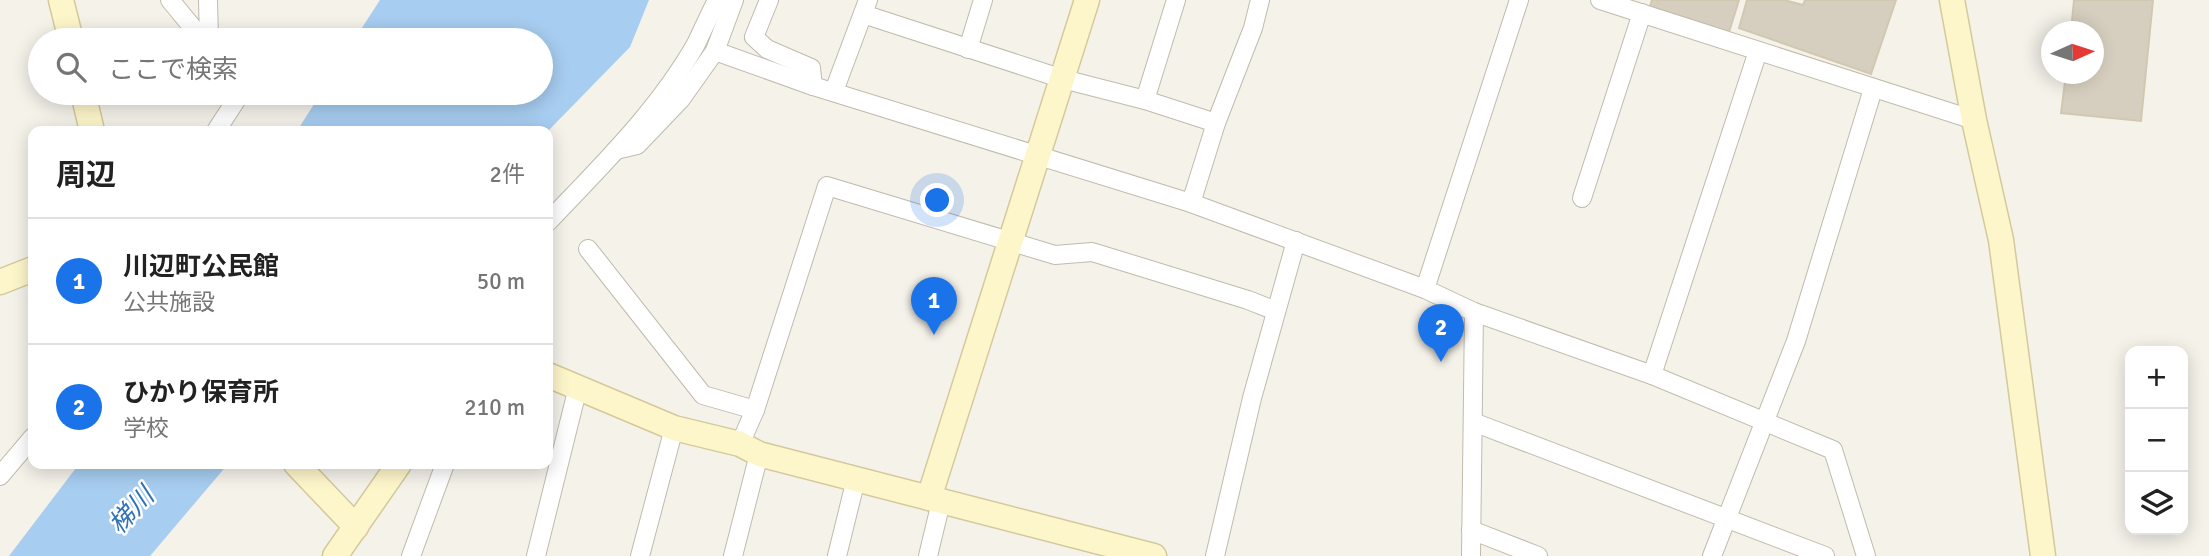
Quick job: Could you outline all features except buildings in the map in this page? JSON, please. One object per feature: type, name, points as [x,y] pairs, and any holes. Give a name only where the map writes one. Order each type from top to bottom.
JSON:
[{"type":"street","points":[[61,0],[68,28]]},
{"type":"street","points":[[170,0],[193,28]]},
{"type":"street","points":[[208,0],[209,28]]},
{"type":"street","points":[[553,217],[616,150],[657,100],[695,45],[717,0]]},
{"type":"street","points":[[616,150],[637,145],[681,99],[715,51],[734,0]]},
{"type":"street","points":[[769,0],[754,37],[767,49],[811,68],[813,86]]},
{"type":"street","points":[[968,49],[983,0]]},
{"type":"street","points":[[928,556],[935,500],[1009,242],[1087,0]]},
{"type":"street","points":[[1145,100],[1176,0]]},
{"type":"street","points":[[1191,203],[1216,123],[1253,28],[1260,0]]},
{"type":"street","points":[[1424,289],[1519,0]]},
{"type":"street","points":[[1600,0],[1974,120]]},
{"type":"street","points":[[1952,0],[1974,120],[2001,240],[2043,556]]},
{"type":"street","points":[[834,92],[866,7],[968,49],[1216,123]]},
{"type":"street","points":[[1582,198],[1643,13]]},
{"type":"street","points":[[715,51],[813,86],[1191,203],[1424,289],[1474,312],[1651,375],[1833,450],[1866,556]]},
{"type":"street","points":[[1651,375],[1758,51]]},
{"type":"street","points":[[1712,556],[1796,341],[1873,89]]},
{"type":"street","points":[[86,105],[91,126]]},
{"type":"street","points":[[219,126],[233,105]]},
{"type":"street","points":[[733,556],[755,410],[827,186],[864,195],[1055,255],[1092,252],[1276,311]]},
{"type":"street","points":[[1215,556],[1252,398],[1296,241]]},
{"type":"street","points":[[588,249],[703,396],[755,410]]},
{"type":"street","points":[[0,282],[28,271]]},
{"type":"street","points":[[1471,556],[1474,312]]},
{"type":"street","points":[[553,377],[674,428],[1124,552],[1154,556]]},
{"type":"street","points":[[536,556],[578,387]]},
{"type":"street","points":[[1473,422],[1825,556]]},
{"type":"street","points":[[640,556],[674,428]]},
{"type":"street","points":[[0,475],[28,443]]},
{"type":"street","points":[[301,469],[356,527]]},
{"type":"street","points":[[335,556],[396,469]]},
{"type":"street","points":[[411,556],[443,469]]},
{"type":"street","points":[[837,556],[856,479]]},
{"type":"street","points":[[1471,530],[1538,556]]},
{"type":"water","points":[[380,0],[649,0],[630,47],[553,126],[300,126],[313,105],[553,105],[553,28],[362,28]]},
{"type":"water","name":"梯川","points":[[75,469],[224,469],[150,556],[9,556]]},
{"type":"place","name":"川辺町公民館","points":[[934,335]]},
{"type":"place","name":"ひかり保育所","points":[[1441,362]]}]
